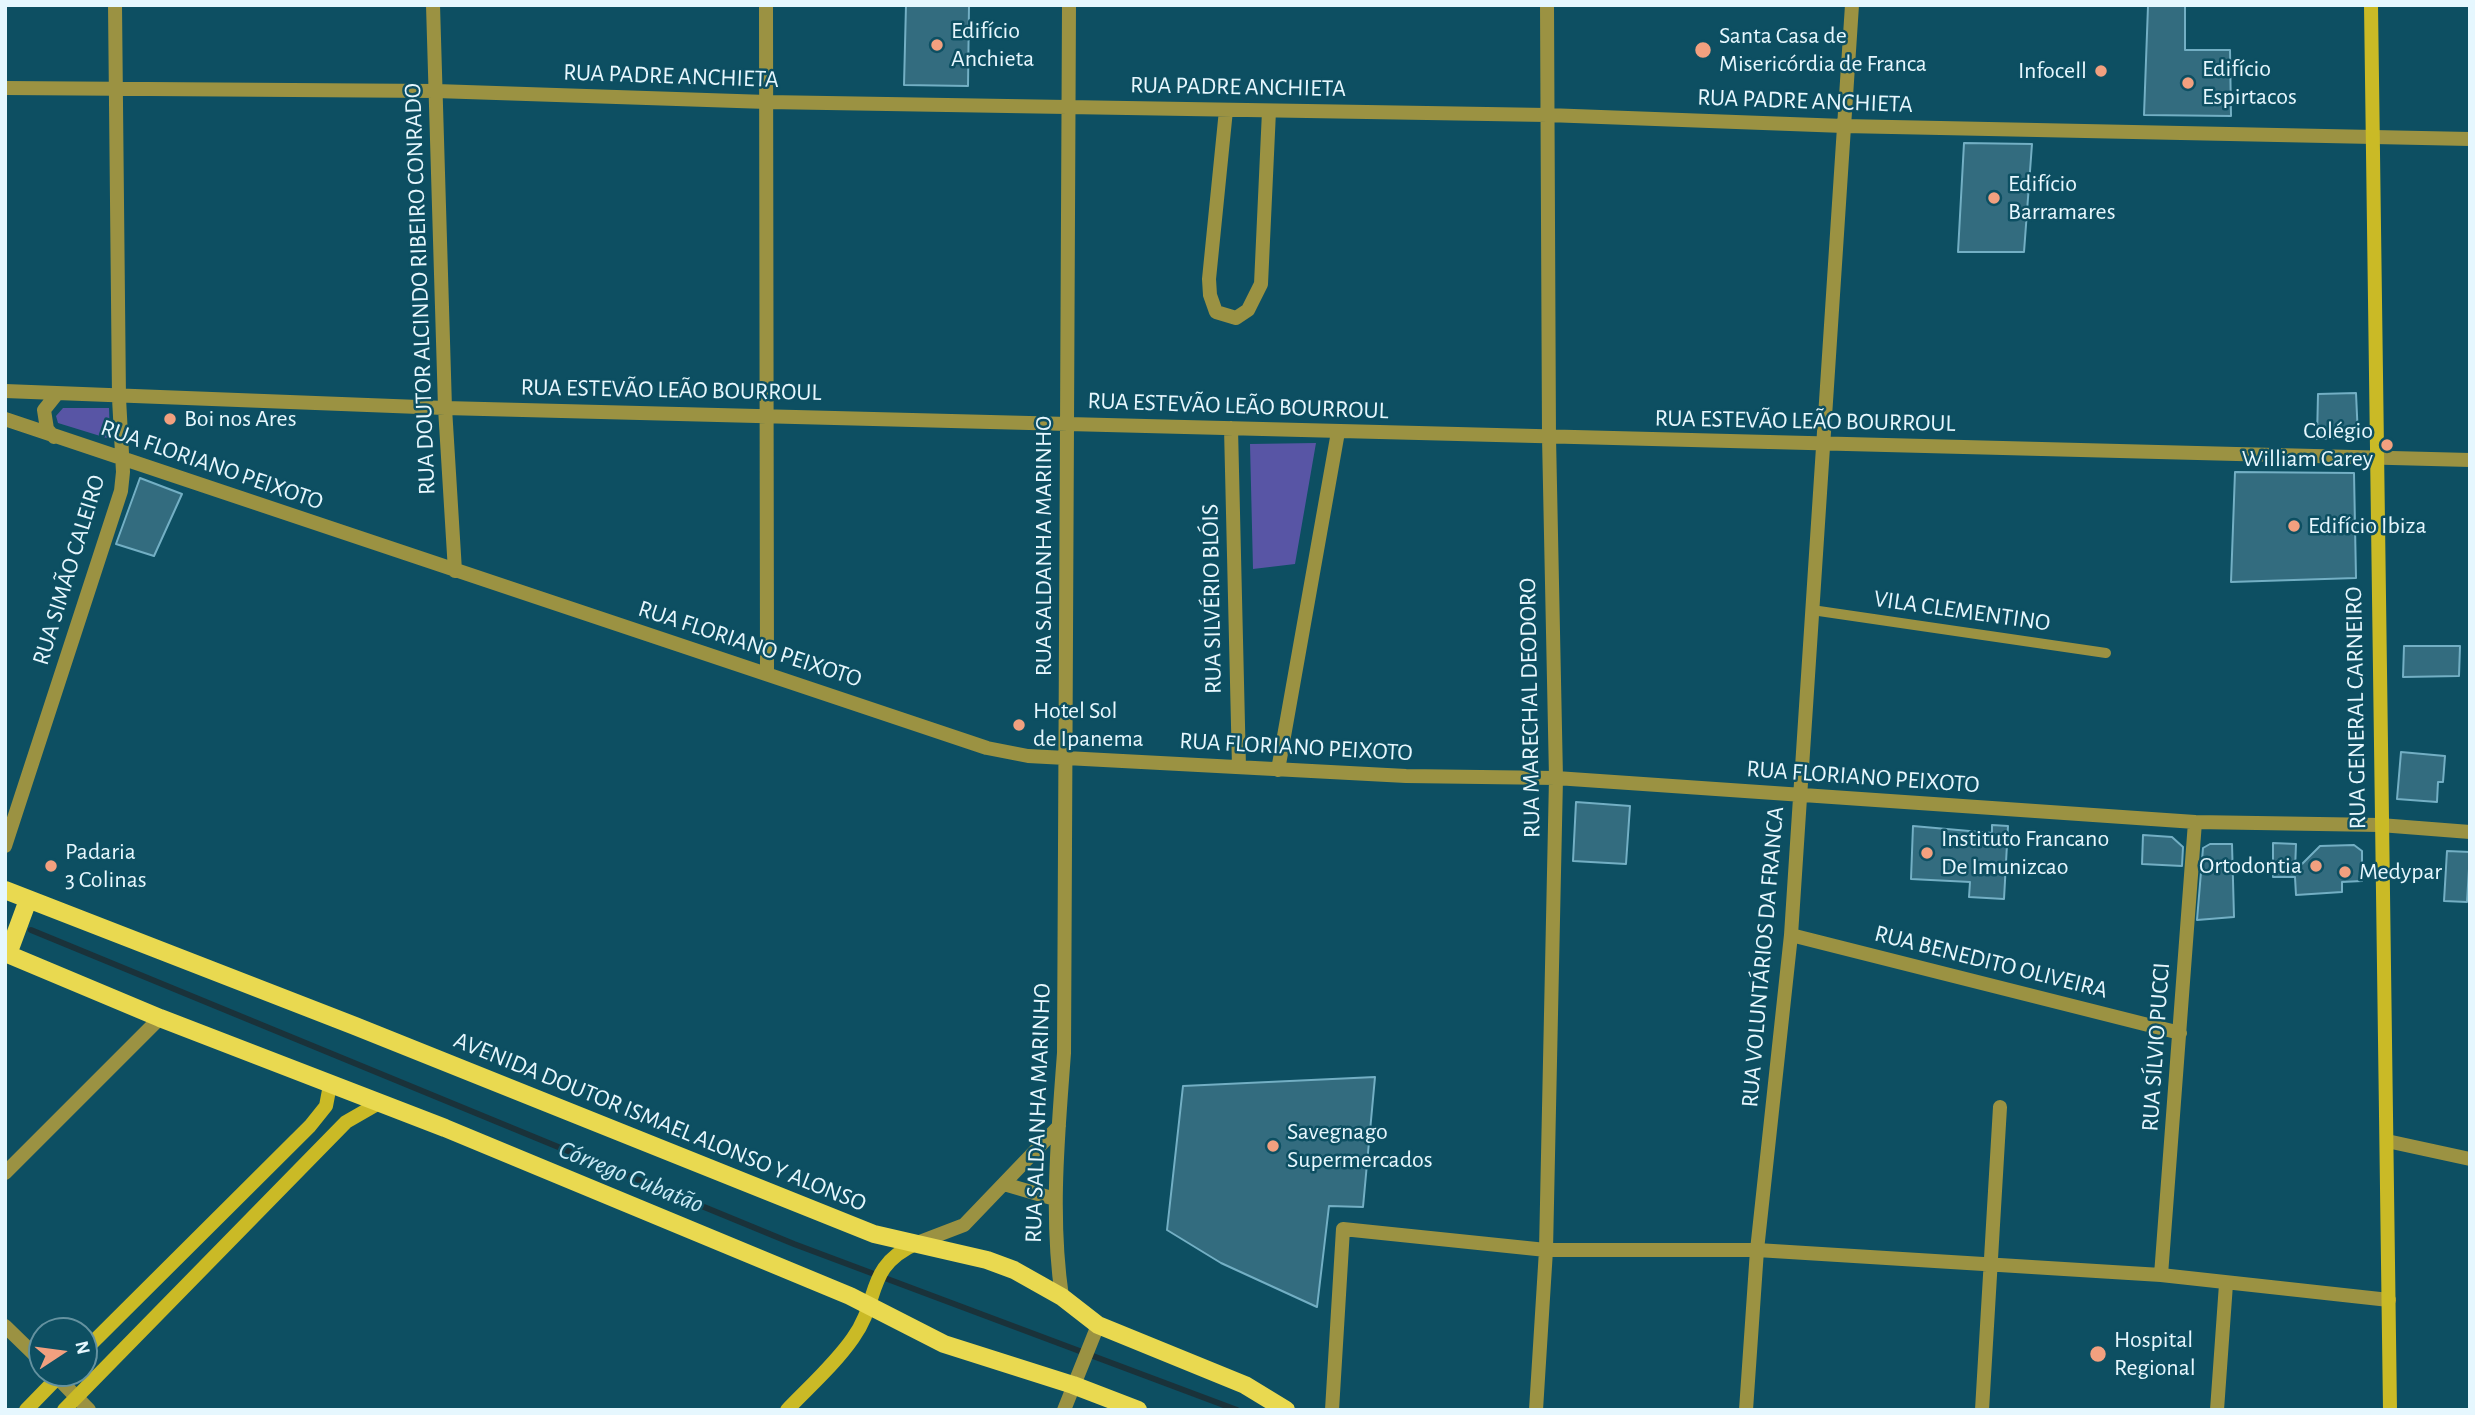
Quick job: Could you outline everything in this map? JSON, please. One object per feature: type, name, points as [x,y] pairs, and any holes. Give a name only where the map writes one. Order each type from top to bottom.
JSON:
[{"type":"main road","name":"AVENIDA DOUTOR ISMAEL ALONSO Y ALONSO","points":[[5,890],[355,1026],[874,1234],[1014,1270],[1062,1297],[1095,1332],[1245,1385],[1286,1410]]},
{"type":"main road","points":[[28,900],[7,954],[160,1018],[871,1297],[944,1344],[1077,1378],[1138,1410]]},
{"type":"street","name":"RUA SIMÃO CALEIRO","points":[[5,846],[121,491],[123,458],[119,398],[115,5]]},
{"type":"street","name":"RUA DOUTOR ALCINDO RIBEIRO CONRADO","points":[[433,5],[445,408],[455,571]]},
{"type":"street","points":[[766,5],[767,674]]},
{"type":"street","name":"RUA SALDANHA MARINHO","points":[[1062,1297],[1057,1262],[1055,1199],[1064,1053],[1069,5]]},
{"type":"street","name":"RUA MARECHAL DEODORO","points":[[1536,1410],[1546,1250],[1556,778],[1549,437],[1547,5]]},
{"type":"street","name":"RUA VOLUNTÁRIOS DA FRANCA","points":[[1746,1410],[1758,1250],[1791,935],[1852,5]]},
{"type":"street","name":"RUA GENERAL CARNEIRO","points":[[2371,5],[2390,1410]]},
{"type":"street","name":"RUA PADRE ANCHIETA","points":[[5,88],[116,91],[436,91],[767,102],[1548,116],[1844,126],[2470,139]]},
{"type":"street","points":[[1226,110],[1209,287],[1216,312],[1236,318],[1248,310],[1261,284],[1269,111]]},
{"type":"street","name":"RUA ESTEVÃO LEÃO BOURROUL","points":[[5,391],[119,398],[445,408],[765,414],[1338,432],[2470,460]]},
{"type":"street","points":[[54,437],[47,429],[44,410],[56,394]]},
{"type":"street","name":"RUA FLORIANO PEIXOTO","points":[[5,419],[987,748],[1028,756],[1406,776],[1556,778],[2195,822],[2380,825],[2470,832]]},
{"type":"street","name":"RUA SILVÉRIO BLÓIS","points":[[1231,429],[1239,768]]},
{"type":"street","points":[[1278,770],[1338,432]]},
{"type":"street","name":"RUA SÍLVIO PUCCI","points":[[2161,1275],[2195,822]]},
{"type":"street","name":"RUA BENEDITO OLIVEIRA","points":[[1791,935],[2179,1033]]},
{"type":"street","points":[[5,1172],[160,1018]]},
{"type":"street","points":[[98,1337],[310,1126],[326,1106],[330,1085]]},
{"type":"street","points":[[64,1410],[338,1129],[358,1113],[379,1103]]},
{"type":"street","points":[[1982,1410],[2000,1107]]},
{"type":"street","points":[[787,1410],[854,1337],[885,1266],[893,1256],[917,1243],[964,1225],[1059,1126]]},
{"type":"street","points":[[2387,1141],[2470,1158]]},
{"type":"street","points":[[1004,1184],[1055,1199]]},
{"type":"street","points":[[1332,1410],[1343,1229],[1546,1250],[1758,1250],[2161,1275],[2389,1300]]},
{"type":"street","points":[[2217,1410],[2226,1284]]},
{"type":"street","points":[[5,1326],[28,1348]]},
{"type":"street","points":[[1064,1410],[1095,1332]]},
{"type":"street","points":[[26,1410],[47,1387]]},
{"type":"street","points":[[68,1387],[89,1410]]},
{"type":"lane","name":"VILA CLEMENTINO","points":[[1812,610],[2106,653]]},
{"type":"shaded area","points":[[63,408],[109,408],[110,439],[58,423],[56,416]]},
{"type":"shaded area","points":[[1316,443],[1295,564],[1253,569],[1250,444]]},
{"type":"building","name":"Edifício Anchieta","points":[[906,5],[969,5],[968,86],[904,85]]},
{"type":"building","name":"Edifício Espirtacos","points":[[2148,6],[2185,6],[2185,50],[2230,50],[2231,116],[2144,115]]},
{"type":"building","name":"Edifício Barramares","points":[[1964,143],[2032,144],[2024,252],[1958,252]]},
{"type":"building","points":[[2356,393],[2358,437],[2317,439],[2318,394]]},
{"type":"building","name":"Edifício Ibiza","points":[[2235,472],[2354,473],[2356,578],[2231,582]]},
{"type":"building","points":[[140,478],[182,494],[154,556],[116,544]]},
{"type":"building","points":[[2404,646],[2460,646],[2459,676],[2403,677]]},
{"type":"building","points":[[2401,752],[2445,756],[2443,782],[2438,782],[2437,802],[2397,799]]},
{"type":"building","points":[[1576,802],[1630,806],[1626,864],[1573,861]]},
{"type":"building","points":[[1992,825],[2008,826],[2004,899],[1969,897],[1970,882],[1911,879],[1913,826],[1992,833]]},
{"type":"building","points":[[2143,835],[2172,837],[2183,847],[2182,866],[2142,864]]},
{"type":"building","points":[[2273,843],[2296,844],[2295,871],[2320,846],[2354,845],[2362,851],[2362,881],[2342,882],[2342,892],[2296,895],[2295,877],[2273,877]]},
{"type":"building","points":[[2210,844],[2232,844],[2234,917],[2197,920],[2203,848]]},
{"type":"building","points":[[2447,851],[2470,852],[2467,902],[2444,901]]},
{"type":"building","name":"Savegnago Supermercados","points":[[1375,1077],[1363,1207],[1329,1206],[1317,1307],[1221,1263],[1167,1230],[1183,1086]]},
{"type":"waterway","name":"Córrego Cubatão","points":[[31,930],[794,1244],[1237,1410]]},
{"type":"place","name":"Edifício Anchieta","points":[[937,45]]},
{"type":"place","name":"Santa Casa de Misericórdia de Franca","points":[[1703,50]]},
{"type":"place","name":"Infocell","points":[[2101,71]]},
{"type":"place","name":"Edifício Espirtacos","points":[[2188,83]]},
{"type":"place","name":"Edifício Barramares","points":[[1994,198]]},
{"type":"place","name":"Boi nos Ares","points":[[170,419]]},
{"type":"place","name":"Colégio William Carey","points":[[2387,445]]},
{"type":"place","name":"Edifício Ibiza","points":[[2294,526]]},
{"type":"place","name":"Hotel Sol de Ipanema","points":[[1019,725]]},
{"type":"place","name":"Instituto Francano De Imunizcao","points":[[1927,853]]},
{"type":"place","name":"Padaria 3 Colinas","points":[[51,866]]},
{"type":"place","name":"Ortodontia","points":[[2316,866]]},
{"type":"place","name":"Medypar","points":[[2345,872]]},
{"type":"place","name":"Savegnago Supermercados","points":[[1273,1146]]},
{"type":"place","name":"Hospital Regional","points":[[2098,1354]]}]
